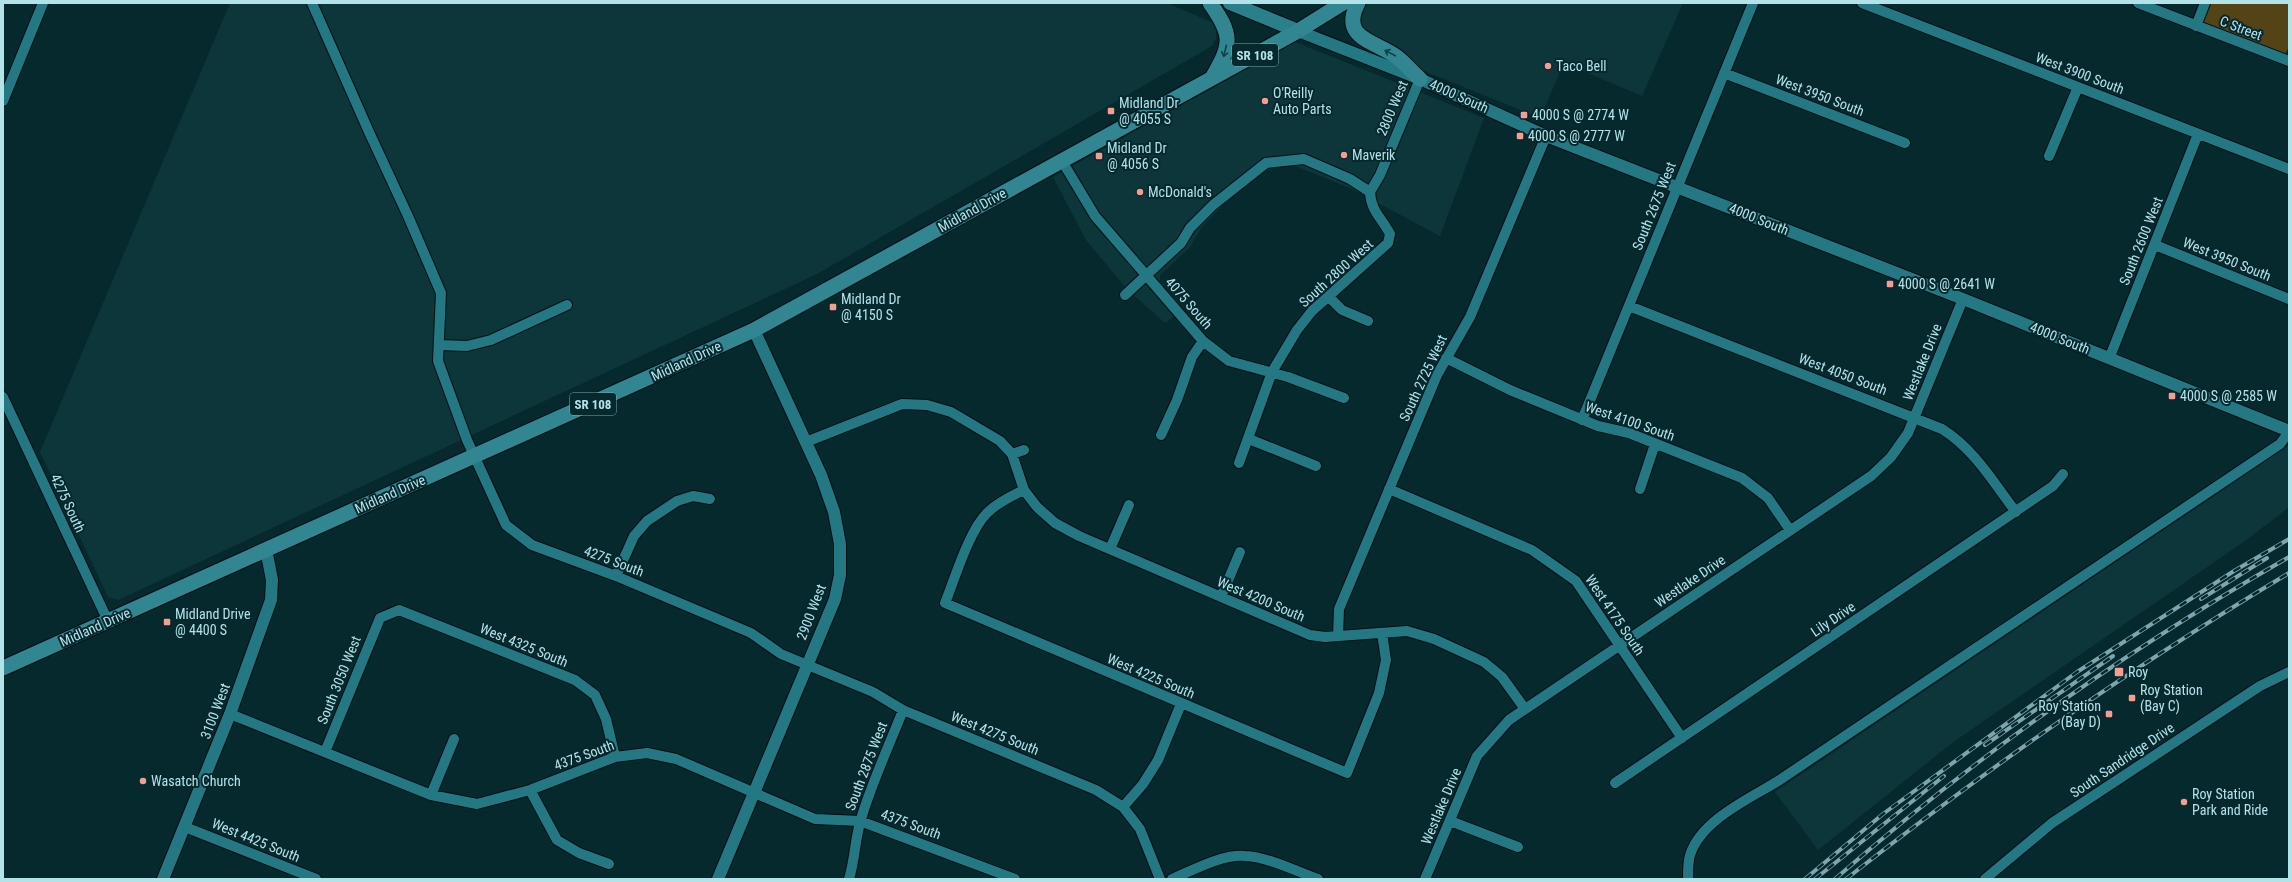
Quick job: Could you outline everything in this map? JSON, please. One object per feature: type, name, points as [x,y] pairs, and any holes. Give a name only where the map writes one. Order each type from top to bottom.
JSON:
[{"type":"main road","points":[[1210,3],[1220,17],[1229,37],[1223,60],[1211,78]]},
{"type":"main road","name":"4000 South","points":[[1230,3],[1298,31]]},
{"type":"main road","name":"Midland Drive","points":[[3,668],[266,549],[475,457],[754,330],[1298,31],[1343,3]]},
{"type":"main road","points":[[1358,3],[1352,14],[1355,30],[1360,37],[1397,57],[1420,79]]},
{"type":"street","points":[[3,101],[43,3]]},
{"type":"street","name":"4275 South","points":[[312,3],[408,216],[440,293],[438,361],[453,407],[506,525],[532,545],[616,576],[751,633],[780,654]]},
{"type":"street","name":"South 2675 West","points":[[1582,420],[1753,3]]},
{"type":"street","name":"West 3900 South","points":[[1862,3],[2289,170]]},
{"type":"street","name":"C Street","points":[[2138,3],[2196,26],[2288,59]]},
{"type":"street","points":[[2196,26],[2205,3]]},
{"type":"street","name":"4000 South","points":[[1298,31],[1420,79],[1546,136],[1963,300],[2289,431]]},
{"type":"street","name":"West 3950 South","points":[[1724,73],[1905,143]]},
{"type":"street","name":"2800 West","points":[[1370,192],[1380,175],[1420,79]]},
{"type":"street","points":[[2049,156],[2078,87]]},
{"type":"street","name":"South 2600 West","points":[[2109,358],[2198,134]]},
{"type":"street","name":"South 2725 West","points":[[1338,636],[1339,609],[1446,358],[1470,317],[1546,136]]},
{"type":"street","points":[[1125,295],[1181,243],[1190,228],[1214,205],[1266,163],[1304,159],[1350,179],[1370,192]]},
{"type":"street","name":"4075 South","points":[[1062,161],[1095,216],[1203,341],[1217,354],[1229,361],[1272,372],[1344,398]]},
{"type":"street","name":"South 2800 West","points":[[1239,463],[1249,439],[1272,372],[1297,330],[1312,311],[1388,243],[1390,234],[1384,222],[1373,209],[1370,192]]},
{"type":"street","name":"West 3950 South","points":[[2155,245],[2289,299]]},
{"type":"street","points":[[1329,297],[1342,310],[1368,321]]},
{"type":"street","name":"Westlake Drive","points":[[1425,879],[1478,756],[1509,720],[1870,476],[1891,457],[1908,433],[1963,300]]},
{"type":"street","points":[[439,345],[467,346],[491,340],[567,304]]},
{"type":"street","name":"West 4050 South","points":[[1629,306],[1915,417],[1942,429],[1958,439],[2016,512]]},
{"type":"street","name":"2900 West","points":[[718,879],[806,665],[835,599],[840,574],[840,544],[834,512],[821,475],[754,330]]},
{"type":"street","points":[[1161,434],[1177,400],[1192,357],[1203,341]]},
{"type":"street","name":"West 4100 South","points":[[1446,358],[1510,390],[1582,420],[1598,426],[1629,433],[1742,478],[1768,498],[1790,530]]},
{"type":"street","name":"4275 South","points":[[3,397],[108,621]]},
{"type":"street","points":[[806,442],[902,404],[927,405],[951,412],[990,435],[1012,454],[1024,450]]},
{"type":"street","points":[[1688,879],[1690,856],[1694,844],[1714,821],[1778,781],[2280,444],[2289,431]]},
{"type":"street","points":[[1249,439],[1316,466]]},
{"type":"street","points":[[1640,489],[1655,444]]},
{"type":"street","name":"West 4200 South","points":[[1012,454],[1024,490],[1037,507],[1055,523],[1110,549],[1310,635],[1338,636],[1407,632],[1434,639],[1484,662],[1502,677],[1525,709]]},
{"type":"street","name":"Lily Drive","points":[[1615,783],[2016,512],[2053,486],[2063,474]]},
{"type":"street","name":"West 4175 South","points":[[1389,489],[1532,550],[1576,581],[1682,738]]},
{"type":"street","name":"West 4225 South","points":[[1024,490],[1002,501],[986,513],[975,531],[945,603],[1347,773],[1380,693],[1386,660],[1382,633]]},
{"type":"street","points":[[616,576],[634,536],[647,521],[677,501],[693,496],[710,499]]},
{"type":"street","points":[[1110,549],[1129,505]]},
{"type":"street","name":"3100 West","points":[[163,879],[230,714],[271,600],[272,580],[266,549]]},
{"type":"street","points":[[1221,597],[1240,552]]},
{"type":"street","name":"West 4325 South","points":[[380,618],[399,610],[575,680],[595,696],[606,719],[615,757]]},
{"type":"street","name":"South 3050 West","points":[[325,752],[380,618]]},
{"type":"street","name":"West 4275 South","points":[[780,654],[873,692],[903,710],[1096,790],[1123,807],[1140,829],[1160,879]]},
{"type":"street","name":"South Sandridge Drive","points":[[1985,879],[2052,823],[2253,690],[2284,673]]},
{"type":"street","points":[[1123,807],[1143,784],[1158,760],[1181,704]]},
{"type":"street","name":"South 2875 West","points":[[849,879],[854,862],[860,821],[903,710]]},
{"type":"street","name":"4375 South","points":[[230,714],[431,796],[477,804],[530,790],[615,757],[647,753],[676,760],[815,819],[860,821],[1015,879]]},
{"type":"street","points":[[431,796],[454,739]]},
{"type":"street","points":[[530,790],[546,823],[557,840],[579,853],[609,864]]},
{"type":"street","points":[[1450,821],[1518,847]]},
{"type":"street","name":"West 4425 South","points":[[185,827],[316,879]]},
{"type":"street","points":[[1172,879],[1210,862],[1244,856],[1280,864],[1318,879]]},
{"type":"shaded area","points":[[230,3],[1167,3],[1211,22],[1216,28],[1216,38],[1212,46],[817,274],[118,600],[108,597],[40,452]]},
{"type":"shaded area","points":[[1364,3],[1683,3],[1642,96],[1564,63],[1540,118],[1355,43],[1348,12]]},
{"type":"shaded area","points":[[2207,3],[2289,3],[2289,46],[2285,55],[2199,22]]},
{"type":"shaded area","points":[[1295,42],[1484,118],[1440,236],[1350,188],[1293,165],[1270,169],[1249,182],[1222,206],[1202,227],[1190,247],[1160,275],[1160,281],[1184,309],[1165,323],[1127,289],[1086,240],[1053,177]]},
{"type":"shaded area","points":[[2289,445],[2289,507],[2248,539],[1952,743],[1818,850],[1775,792]]},
{"type":"railway","points":[[1805,879],[1883,814],[2077,672],[2234,571],[2289,539]]},
{"type":"railway","points":[[1835,879],[1942,790],[2054,707],[2170,629],[2289,557]]},
{"type":"railway","points":[[2201,599],[2267,558]]},
{"type":"railway","points":[[1846,879],[1953,797],[2063,719],[2175,644],[2289,573]]},
{"type":"railway","points":[[1985,745],[2113,656]]},
{"type":"railway","points":[[1815,879],[1944,776]]},
{"type":"place","name":"Taco Bell","points":[[1548,66]]},
{"type":"place","name":"O'Reilly Auto Parts","points":[[1265,101]]},
{"type":"place","name":"Midland Dr @ 4055 S","points":[[1111,111]]},
{"type":"place","name":"4000 S @ 2774 W","points":[[1524,115]]},
{"type":"place","name":"4000 S @ 2777 W","points":[[1520,136]]},
{"type":"place","name":"Maverik","points":[[1344,155]]},
{"type":"place","name":"Midland Dr @ 4056 S","points":[[1099,156]]},
{"type":"place","name":"McDonald's","points":[[1140,192]]},
{"type":"place","name":"4000 S @ 2641 W","points":[[1890,284]]},
{"type":"place","name":"Midland Dr @ 4150 S","points":[[833,307]]},
{"type":"place","name":"4000 S @ 2585 W","points":[[2172,396]]},
{"type":"place","name":"Midland Drive @ 4400 S","points":[[167,622]]},
{"type":"place","name":"Roy","points":[[2119,672]]},
{"type":"place","name":"Roy Station (Bay C)","points":[[2132,698]]},
{"type":"place","name":"Roy Station (Bay D)","points":[[2109,714]]},
{"type":"place","name":"Wasatch Church","points":[[143,781]]},
{"type":"place","name":"Roy Station Park and Ride","points":[[2184,802]]}]
